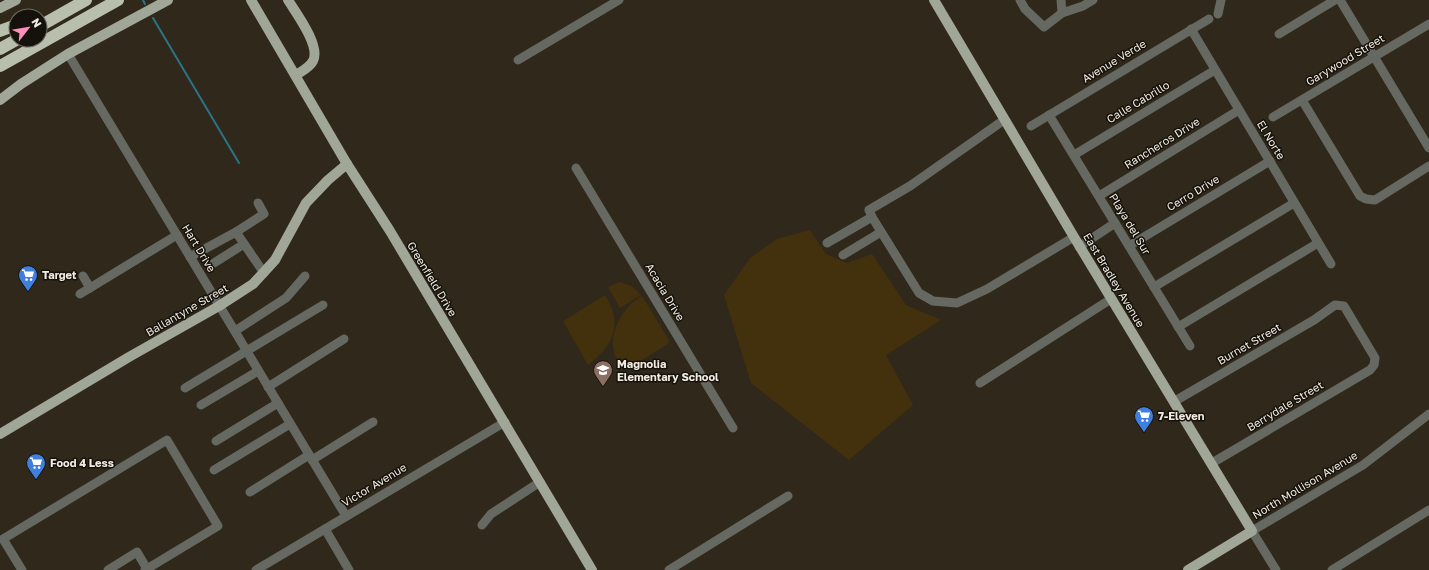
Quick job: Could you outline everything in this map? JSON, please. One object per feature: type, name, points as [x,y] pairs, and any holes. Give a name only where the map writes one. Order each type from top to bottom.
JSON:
[{"type":"highway","points":[[0,66],[118,0]]},
{"type":"highway","points":[[48,14],[83,2]]},
{"type":"highway","points":[[48,22],[83,2]]},
{"type":"highway","points":[[0,74],[50,37]]},
{"type":"main road","points":[[0,8],[16,0]]},
{"type":"main road","points":[[0,100],[21,84],[68,54],[168,0]]},
{"type":"main road","name":"Greenfield Drive","points":[[251,0],[347,164],[390,231],[592,570]]},
{"type":"main road","points":[[288,0],[310,39],[314,52],[311,64],[296,75]]},
{"type":"main road","name":"East Bradley Avenue","points":[[934,0],[1111,299],[1175,401],[1252,531]]},
{"type":"main road","name":"Ballantyne Street","points":[[0,434],[133,354],[219,306],[253,284],[264,273],[286,242],[306,203],[328,180],[347,164]]},
{"type":"main road","name":"North Mollison Avenue","points":[[1188,570],[1252,531]]},
{"type":"street","points":[[518,60],[619,0]]},
{"type":"street","points":[[1020,0],[1024,9],[1044,27],[1062,13],[1093,0]]},
{"type":"street","points":[[1061,0],[1062,13]]},
{"type":"street","points":[[1218,14],[1221,0]]},
{"type":"street","points":[[1279,34],[1335,0]]},
{"type":"street","points":[[1340,0],[1429,148]]},
{"type":"street","name":"Avenue Verde","points":[[1031,126],[1209,18]]},
{"type":"street","name":"Garywood Street","points":[[1273,117],[1429,24]]},
{"type":"street","name":"El Norte","points":[[1191,29],[1331,264]]},
{"type":"street","name":"Hart Drive","points":[[68,54],[346,516]]},
{"type":"street","name":"Calle Cabrillo","points":[[1074,155],[1215,70]]},
{"type":"street","points":[[1302,100],[1360,196],[1366,200],[1375,200],[1429,166]]},
{"type":"street","name":"Rancheros Drive","points":[[1099,196],[1239,110]]},
{"type":"street","name":"Playa del Sur","points":[[1049,115],[1190,346]]},
{"type":"street","points":[[1004,120],[916,182],[869,210],[872,217],[919,293],[933,301],[957,302],[987,289],[1074,237]]},
{"type":"street","name":"Cerro Drive","points":[[1129,246],[1270,162]]},
{"type":"street","name":"Acacia Drive","points":[[576,168],[733,428]]},
{"type":"street","points":[[190,257],[236,232],[264,214],[258,203]]},
{"type":"street","points":[[1154,287],[1294,203]]},
{"type":"street","points":[[827,243],[872,217]]},
{"type":"street","points":[[1080,247],[1115,224]]},
{"type":"street","points":[[236,232],[264,273]]},
{"type":"street","points":[[843,255],[882,232]]},
{"type":"street","points":[[80,294],[178,235]]},
{"type":"street","points":[[1178,327],[1318,243]]},
{"type":"street","points":[[214,263],[244,244]]},
{"type":"street","points":[[83,276],[90,288]]},
{"type":"street","points":[[234,331],[286,298],[305,276]]},
{"type":"street","points":[[980,383],[1111,299]]},
{"type":"street","points":[[185,388],[323,305]]},
{"type":"street","name":"Burnet Street","points":[[1175,401],[1314,320],[1335,305],[1344,306],[1375,358],[1374,365],[1370,370]]},
{"type":"street","points":[[268,387],[344,339]]},
{"type":"street","name":"Berrydale Street","points":[[1212,463],[1370,370]]},
{"type":"street","points":[[201,405],[258,371]]},
{"type":"street","points":[[216,441],[278,403]]},
{"type":"street","name":"North Mollison Avenue","points":[[1252,531],[1363,465],[1429,414]]},
{"type":"street","points":[[250,492],[373,422]]},
{"type":"street","name":"Victor Avenue","points":[[256,570],[505,422]]},
{"type":"street","points":[[214,470],[290,424]]},
{"type":"street","points":[[22,570],[3,539],[167,440],[218,526],[146,569],[137,552],[108,570]]},
{"type":"street","points":[[482,526],[491,514],[540,482]]},
{"type":"street","points":[[669,570],[788,496]]},
{"type":"street","points":[[1332,570],[1429,510]]},
{"type":"street","points":[[325,529],[349,570]]},
{"type":"street","name":"East Bradley Avenue","points":[[1252,531],[1276,570]]},
{"type":"shaded area","points":[[810,230],[826,254],[847,263],[872,254],[906,305],[941,320],[886,355],[913,405],[849,460],[751,383],[724,295],[750,258],[777,239]]},
{"type":"shaded area","points":[[619,282],[632,286],[641,295],[620,308],[608,287]]},
{"type":"shaded area","points":[[605,295],[614,315],[613,333],[610,342],[604,350],[588,365],[564,323],[565,320]]},
{"type":"shaded area","points":[[642,296],[669,340],[668,344],[626,370],[618,361],[614,352],[613,341],[615,330],[625,311],[633,302]]},
{"type":"waterway","points":[[143,0],[145,4]]},
{"type":"waterway","points":[[153,18],[239,163]]},
{"type":"place","name":"Target","points":[[28,292]]},
{"type":"place","name":"Magnolia Elementary School","points":[[603,387]]},
{"type":"place","name":"7-Eleven","points":[[1144,433]]},
{"type":"place","name":"Food 4 Less","points":[[36,480]]}]
